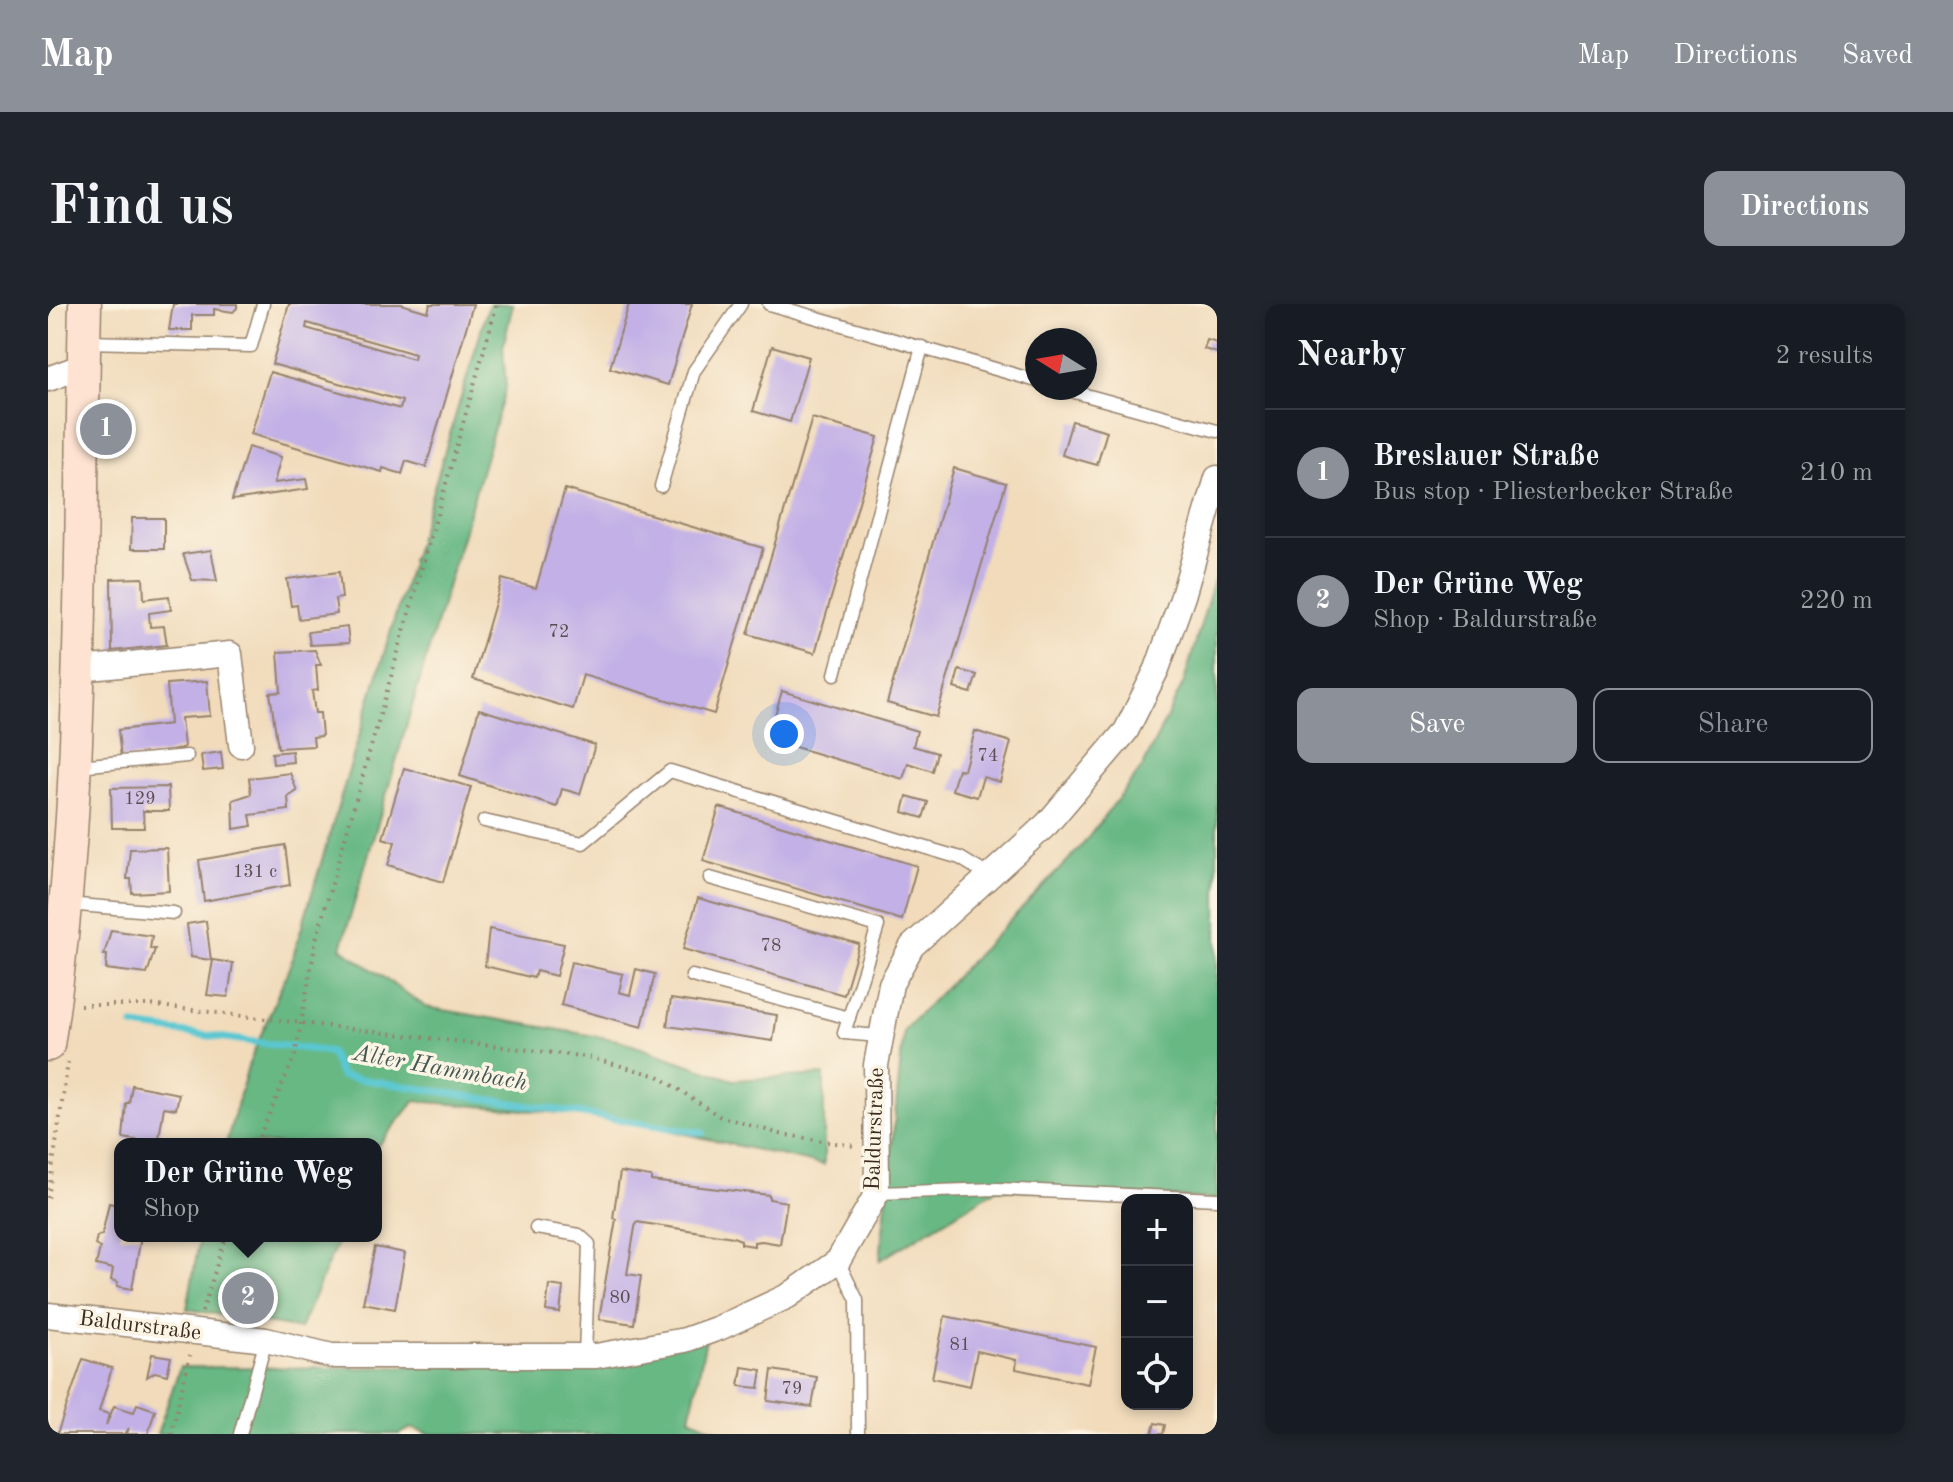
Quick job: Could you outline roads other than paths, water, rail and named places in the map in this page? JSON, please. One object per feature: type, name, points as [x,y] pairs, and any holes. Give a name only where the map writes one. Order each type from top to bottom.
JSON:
[{"type":"main road","points":[[48,1045],[67,904],[80,669],[85,304]]},
{"type":"street","points":[[48,379],[84,354]]},
{"type":"street","name":"Baldurstraße","points":[[48,1315],[266,1340],[332,1356],[585,1356],[685,1340],[788,1296],[838,1261],[877,1193],[879,1036],[891,984],[912,946],[1047,824],[1126,731],[1162,655],[1217,478]]},
{"type":"street","points":[[80,669],[230,654],[241,745]]},
{"type":"lane","points":[[84,354],[251,346],[263,304]]},
{"type":"lane","points":[[661,486],[694,371],[741,304]]},
{"type":"lane","points":[[769,304],[1025,377]]},
{"type":"lane","points":[[835,674],[922,347]]},
{"type":"lane","points":[[1097,398],[1217,431]]},
{"type":"lane","points":[[75,766],[187,756]]},
{"type":"lane","points":[[484,821],[583,843],[670,771],[960,858],[988,875]]},
{"type":"lane","points":[[710,878],[878,926],[844,1033],[879,1036]]},
{"type":"lane","points":[[67,904],[174,913]]},
{"type":"lane","points":[[692,976],[849,1018]]},
{"type":"lane","points":[[877,1193],[997,1189],[1217,1199]]},
{"type":"lane","points":[[536,1228],[579,1235],[589,1244],[585,1356]]},
{"type":"lane","points":[[838,1261],[857,1300],[858,1434]]},
{"type":"lane","points":[[240,1434],[266,1340]]},
{"type":"waterway","name":"Alter Hammbach","points":[[134,1026],[330,1052],[341,1076],[703,1133]]},
{"type":"place","name":"Breslauer Straße","points":[[106,429]]},
{"type":"place","name":"Der Grüne Weg","points":[[248,1298]]}]
